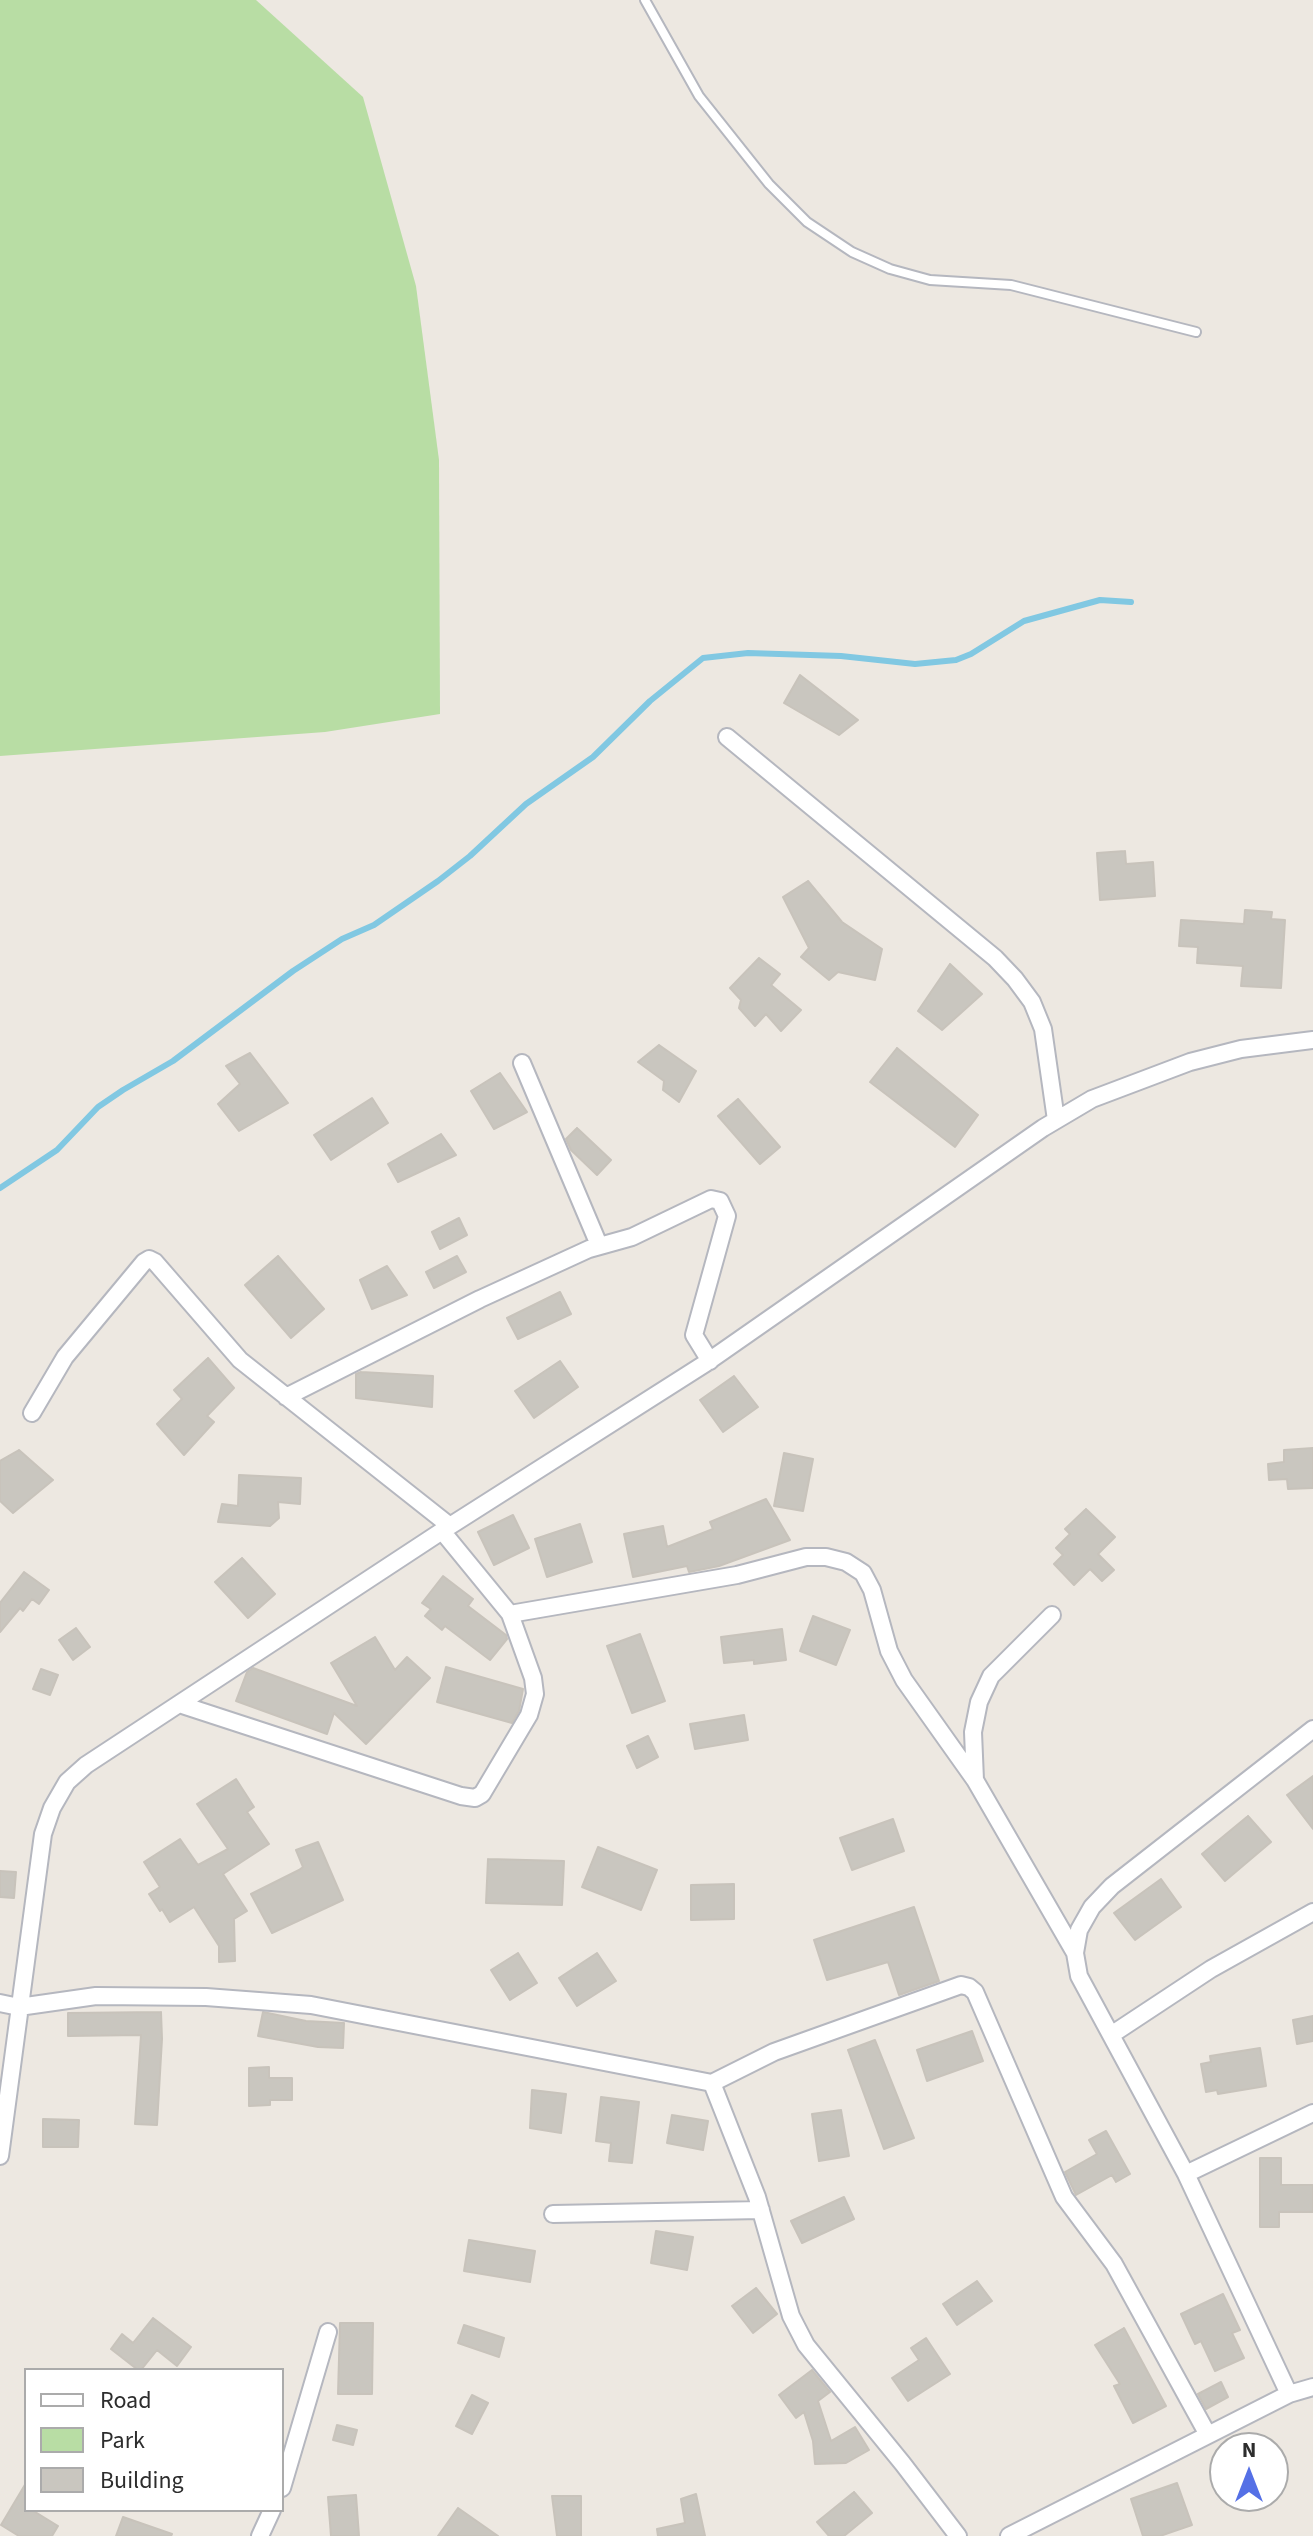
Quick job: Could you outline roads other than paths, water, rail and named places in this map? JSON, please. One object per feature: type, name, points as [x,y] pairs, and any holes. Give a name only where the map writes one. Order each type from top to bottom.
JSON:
[{"type":"street","points":[[727,737],[995,958],[1015,979],[1032,1002],[1043,1029],[1056,1120]]},
{"type":"street","points":[[0,2156],[43,1834],[52,1808],[67,1782],[86,1765],[446,1529],[710,1361],[1056,1120],[1092,1099],[1190,1062],[1241,1049],[1313,1040]]},
{"type":"street","points":[[522,1063],[599,1245]]},
{"type":"street","points":[[286,1397],[480,1299],[599,1245],[632,1237],[711,1199],[720,1201],[727,1216],[694,1335],[710,1361]]},
{"type":"street","points":[[32,1413],[65,1357],[144,1262],[149,1259],[155,1262],[240,1360],[446,1529],[510,1614],[533,1678],[535,1694],[529,1715],[482,1794],[475,1798],[179,1704]]},
{"type":"street","points":[[510,1614],[737,1575],[806,1557],[826,1557],[846,1562],[863,1573],[872,1590],[889,1651],[904,1680],[975,1780],[1075,1953]]},
{"type":"street","points":[[975,1780],[973,1732],[979,1702],[991,1676],[1052,1615]]},
{"type":"street","points":[[1289,2394],[1186,2174],[1079,1976],[1075,1953],[1079,1930],[1092,1907],[1112,1886],[1313,1729]]},
{"type":"street","points":[[1111,2035],[1211,1969],[1313,1912]]},
{"type":"street","points":[[0,2003],[19,2007],[96,1996],[206,1997],[311,2005],[712,2083],[774,2052],[961,1985],[969,1987],[975,1992],[1064,2197],[1114,2264],[1208,2435]]},
{"type":"street","points":[[712,2083],[761,2210],[791,2316],[806,2345],[958,2536]]},
{"type":"street","points":[[1186,2174],[1313,2113]]},
{"type":"street","points":[[553,2214],[761,2210]]},
{"type":"street","points":[[284,2481],[328,2332]]},
{"type":"street","points":[[1009,2536],[1289,2394],[1313,2387]]},
{"type":"street","points":[[260,2536],[271,2512]]},
{"type":"lane","points":[[645,0],[699,96],[769,184],[807,222],[852,252],[890,269],[930,280],[1011,285],[1196,332]]},
{"type":"waterway","points":[[0,1188],[57,1150],[98,1107],[173,1061],[293,971],[342,939],[374,925],[438,881],[526,804],[593,757],[650,701],[703,658],[748,653],[841,656],[915,664],[956,660],[1024,621],[1100,600],[1131,602]]}]
